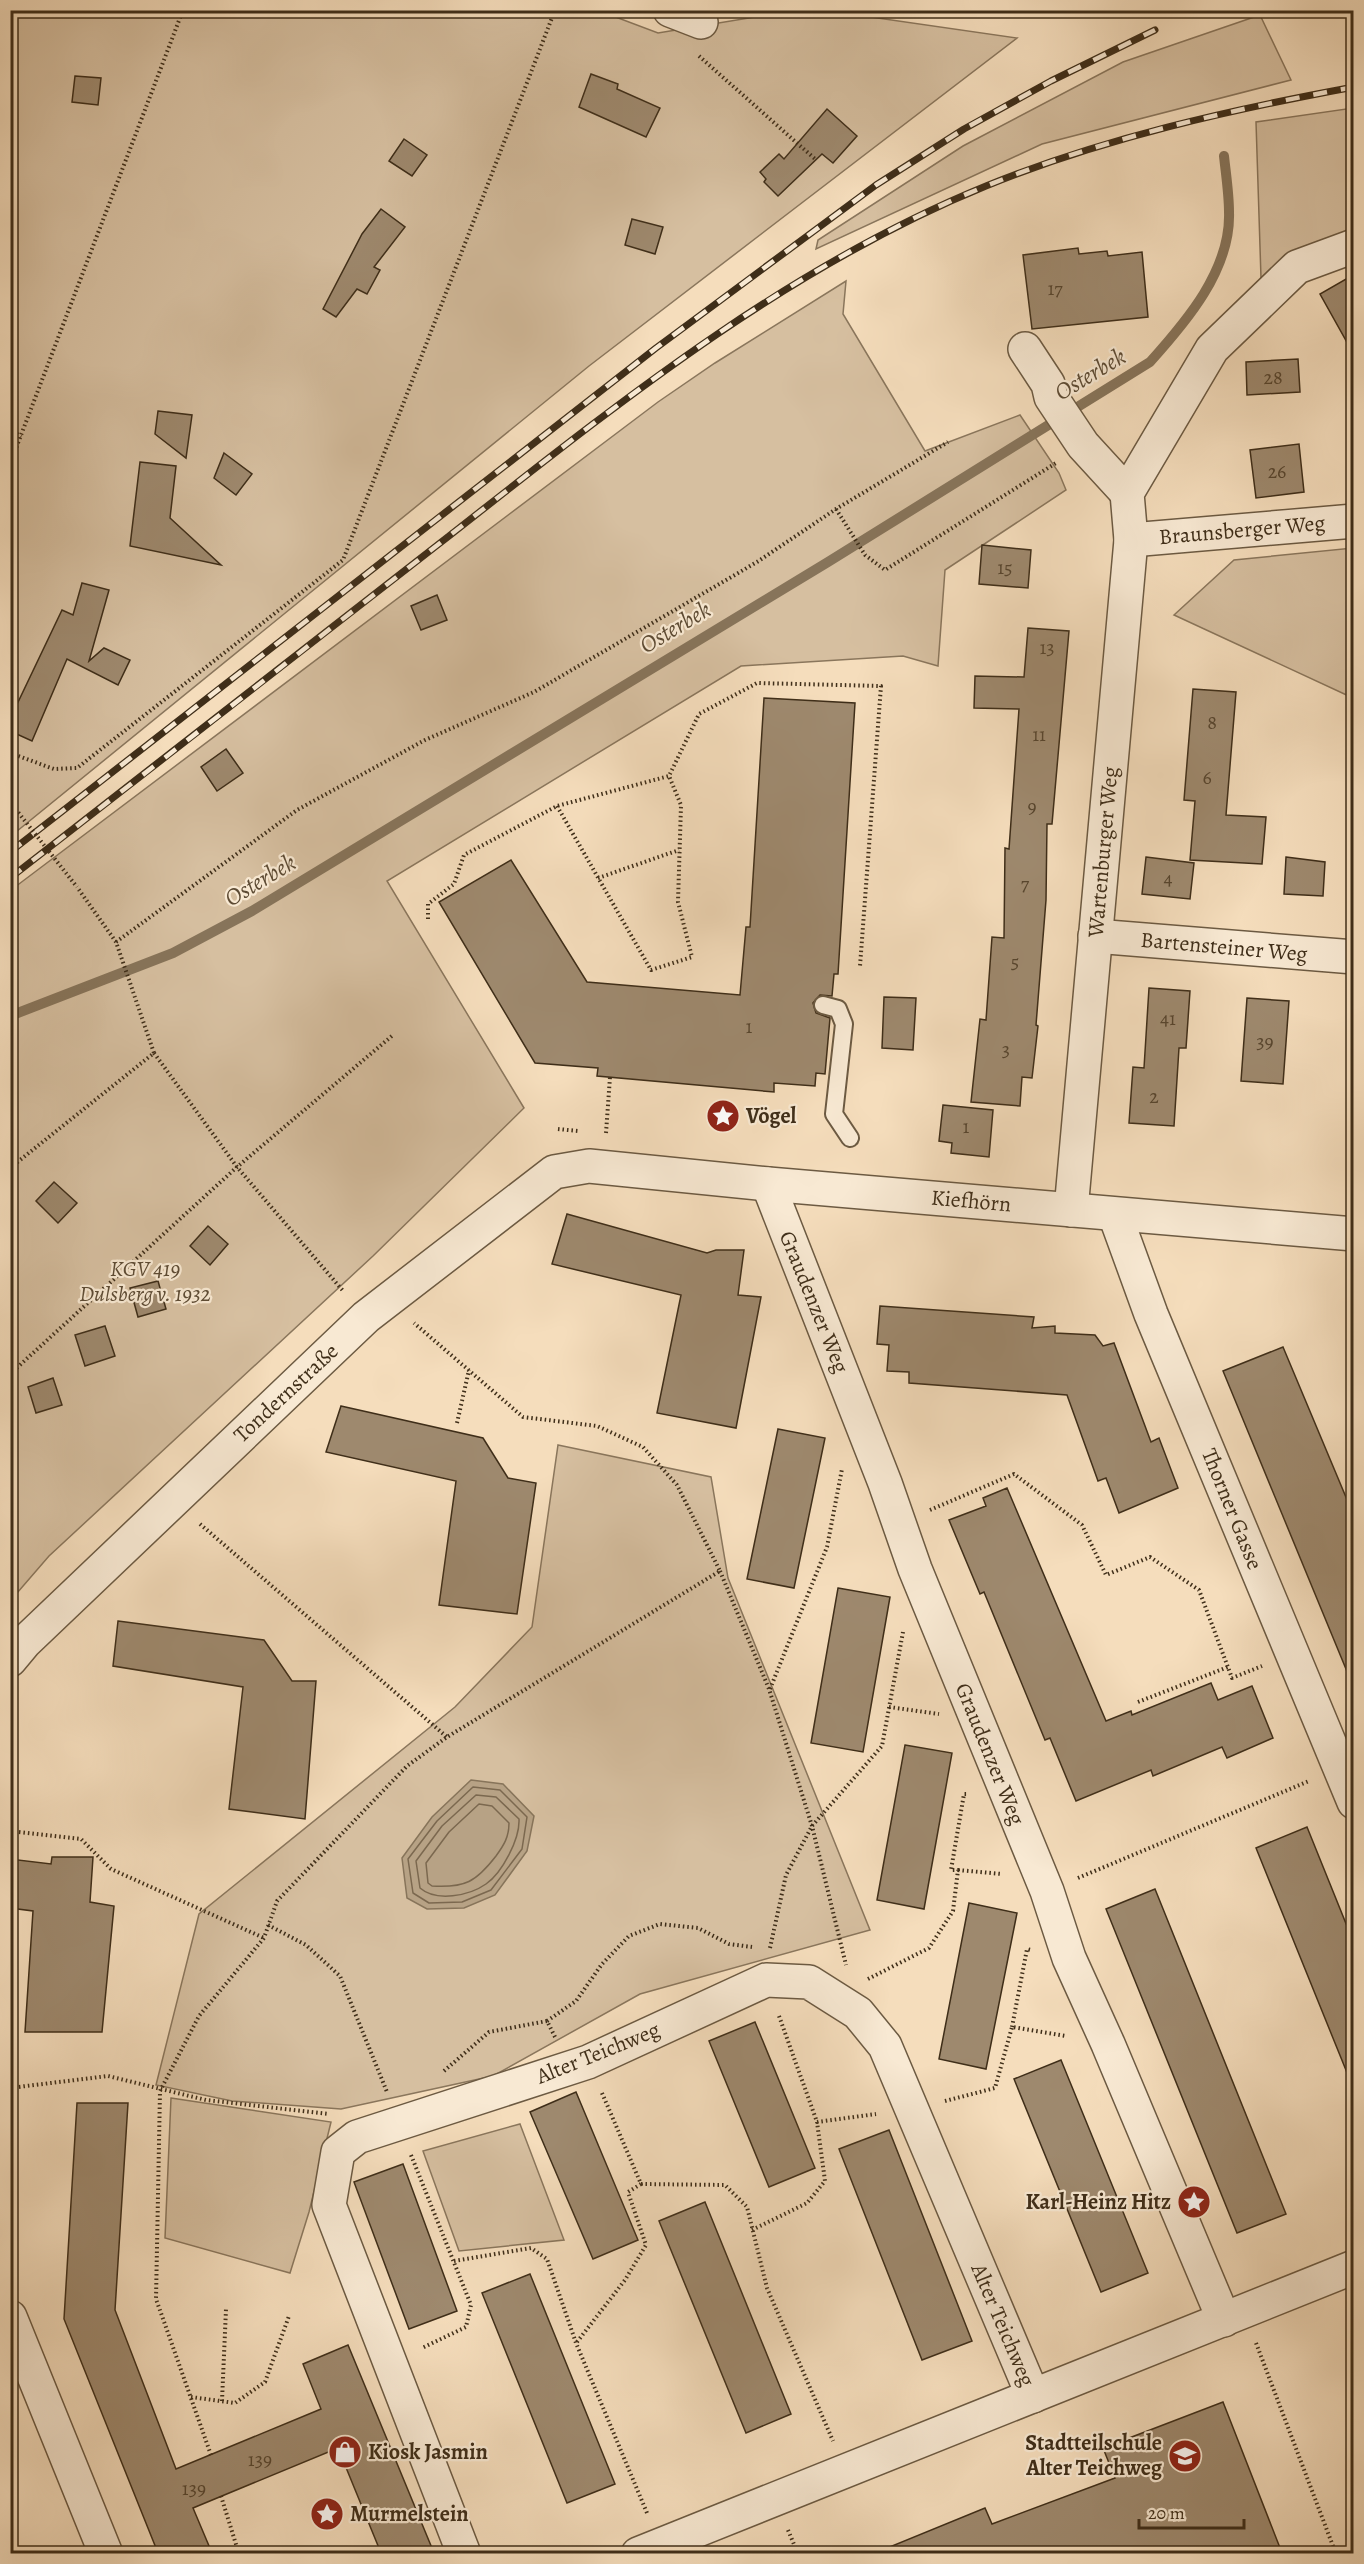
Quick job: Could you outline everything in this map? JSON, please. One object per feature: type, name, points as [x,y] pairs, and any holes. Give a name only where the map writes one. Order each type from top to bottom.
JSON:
[{"type":"street","points":[[670,10],[696,36]]},
{"type":"street","points":[[1025,349],[1048,384],[1051,397],[1076,435],[1126,493],[1212,349],[1297,267],[1353,246]]},
{"type":"street","name":"Wartenburger Weg","points":[[1071,1210],[1131,540],[1126,493]]},
{"type":"street","name":"Braunsberger Weg","points":[[1131,540],[1353,521]]},
{"type":"street","name":"Bartensteiner Weg","points":[[1095,936],[1353,957]]},
{"type":"street","name":"Kiefhörn","points":[[589,1166],[1116,1215],[1353,1234]]},
{"type":"street","name":"Tondernstraße","points":[[10,1660],[25,1642],[172,1500],[377,1309],[554,1172],[589,1166]]},
{"type":"street","name":"Graudenzer Weg","points":[[768,1184],[975,1720],[1044,1885],[1069,1958],[1234,2316]]},
{"type":"street","name":"Thorner Gasse","points":[[1116,1215],[1151,1314],[1353,1802]]},
{"type":"street","name":"Alter Teichweg","points":[[464,2553],[329,2205],[338,2152],[357,2137],[579,2064],[766,1980],[809,1983],[858,2013],[885,2046],[1033,2396]]},
{"type":"street","name":"Alter Teichweg","points":[[649,2549],[1353,2267]]},
{"type":"street","points":[[10,2317],[106,2553]]},
{"type":"lane","points":[[823,1005],[838,1009],[844,1024],[834,1114],[850,1138]]},
{"type":"path","points":[[10,464],[183,10]]},
{"type":"path","points":[[10,753],[54,769],[77,768],[343,561],[555,10]]},
{"type":"path","points":[[696,36],[814,159]]},
{"type":"path","points":[[10,428],[21,437]]},
{"type":"path","points":[[836,509],[865,555],[885,570],[1076,435]]},
{"type":"path","points":[[116,942],[297,810],[425,740],[534,692],[757,562],[836,509],[948,442]]},
{"type":"path","points":[[556,806],[651,970],[692,957],[678,902],[681,805],[669,776],[699,714],[757,683],[881,686],[860,966]]},
{"type":"path","points":[[428,919],[428,904],[454,884],[464,855],[556,806],[669,776]]},
{"type":"path","points":[[10,802],[77,887],[116,942],[154,1053],[237,1167],[377,1309],[469,1370],[523,1417],[597,1426],[643,1447],[677,1485],[720,1571],[769,1689],[812,1826],[858,2013]]},
{"type":"path","points":[[598,879],[679,850]]},
{"type":"path","points":[[10,1374],[237,1167],[393,1035]]},
{"type":"path","points":[[10,1167],[154,1053]]},
{"type":"path","points":[[606,1134],[610,1077]]},
{"type":"path","points":[[457,1423],[469,1370]]},
{"type":"path","points":[[769,1689],[827,1547],[842,1468],[885,1483]]},
{"type":"path","points":[[899,1523],[1014,1474],[1082,1525],[1107,1575],[1150,1557],[1199,1590],[1232,1678],[1292,1655]]},
{"type":"path","points":[[172,1500],[447,1737]]},
{"type":"path","points":[[211,2455],[156,2299],[160,2091],[199,2016],[264,1938],[277,1901],[407,1766],[447,1737],[720,1571]]},
{"type":"path","points":[[438,2077],[489,2032],[547,2021],[576,2001],[602,1964],[629,1936],[660,1924],[698,1928],[729,1944],[769,1949],[786,1875],[812,1826],[882,1746],[904,1627]]},
{"type":"path","points":[[1138,1702],[1228,1667]]},
{"type":"path","points":[[889,1707],[975,1720]]},
{"type":"path","points":[[1009,1799],[964,1794],[951,1870],[1044,1885],[1339,1768]]},
{"type":"path","points":[[10,1831],[81,1839],[111,1869],[264,1938]]},
{"type":"path","points":[[858,2013],[863,1982],[929,1948],[953,1911],[958,1870]]},
{"type":"path","points":[[1012,2027],[1027,1949],[1069,1958]]},
{"type":"path","points":[[547,2021],[579,2064],[641,2184]]},
{"type":"path","points":[[10,2088],[108,2076],[160,2091],[206,2100],[332,2115]]},
{"type":"path","points":[[752,2230],[807,2203],[825,2181],[817,2122]]},
{"type":"path","points":[[576,2343],[625,2280],[646,2245],[628,2192],[641,2184],[725,2185],[747,2207],[767,2288],[846,2471]]},
{"type":"path","points":[[454,2261],[531,2248],[547,2259],[649,2549]]},
{"type":"path","points":[[222,2401],[226,2309]]},
{"type":"path","points":[[191,2397],[235,2403],[265,2382],[290,2316]]},
{"type":"path","points":[[1234,2316],[1336,2553]]},
{"type":"path","points":[[221,2496],[239,2553]]},
{"type":"green space","points":[[597,10],[658,33],[792,11],[822,10],[1017,38],[589,366],[11,836],[11,11]]},
{"type":"green space","points":[[1260,15],[1291,80],[1042,144],[816,249],[818,240],[963,146],[1123,62]]},
{"type":"green space","points":[[1353,108],[1353,234],[1261,278],[1256,122]]},
{"type":"green space","name":"KGV 419 Dulsberg v. 1932","points":[[846,281],[843,314],[925,451],[1020,415],[1059,473],[1066,490],[945,570],[938,666],[903,656],[741,666],[387,881],[524,1108],[373,1256],[49,1556],[11,1600],[11,890],[658,402],[715,363]]},
{"type":"green space","points":[[1353,548],[1353,698],[1174,615],[1234,560]]},
{"type":"green space","points":[[558,1445],[711,1477],[728,1578],[870,1930],[640,1994],[493,2076],[341,2109],[232,2101],[156,2085],[199,1914],[455,1707],[532,1627]]},
{"type":"green space","points":[[171,2098],[331,2122],[309,2212],[290,2273],[165,2238]]},
{"type":"green space","points":[[520,2124],[564,2240],[459,2251],[423,2151]]},
{"type":"water","points":[[471,1780],[503,1784],[534,1816],[527,1851],[495,1895],[464,1908],[427,1909],[407,1898],[402,1858],[432,1817]]},
{"type":"building","points":[[591,74],[618,84],[617,89],[660,108],[646,137],[579,107]]},
{"type":"building","points":[[75,76],[101,78],[98,105],[72,102]]},
{"type":"building","points":[[827,109],[857,136],[833,163],[822,154],[778,196],[764,182],[766,179],[760,172],[779,154],[784,159]]},
{"type":"building","points":[[404,139],[427,155],[412,176],[389,161]]},
{"type":"building","points":[[381,209],[405,227],[374,267],[380,270],[367,294],[357,289],[336,317],[323,309],[362,234]]},
{"type":"building","points":[[632,219],[663,227],[655,254],[625,245]]},
{"type":"building","points":[[1078,248],[1079,254],[1107,251],[1108,256],[1142,252],[1148,317],[1032,329],[1023,255]]},
{"type":"building","points":[[1353,275],[1353,353],[1320,294]]},
{"type":"building","points":[[1298,359],[1300,392],[1247,395],[1246,362]]},
{"type":"building","points":[[158,411],[192,415],[186,458],[155,434]]},
{"type":"building","points":[[1299,444],[1304,492],[1256,498],[1250,450]]},
{"type":"building","points":[[224,453],[252,474],[236,495],[214,478]]},
{"type":"building","points":[[140,462],[176,466],[170,518],[221,565],[130,546]]},
{"type":"building","points":[[982,545],[1031,550],[1028,588],[979,584]]},
{"type":"building","points":[[82,583],[109,590],[89,661],[104,648],[130,660],[118,685],[67,659],[32,741],[10,731],[10,719],[62,610],[73,615]]},
{"type":"building","points":[[437,595],[447,620],[421,630],[411,606]]},
{"type":"building","points":[[1028,628],[1069,631],[1052,824],[1047,824],[1046,900],[1036,1025],[1038,1026],[1032,1078],[1022,1077],[1020,1106],[971,1102],[980,1019],[986,1020],[992,937],[1004,938],[1005,848],[1009,849],[1019,709],[974,708],[975,676],[1024,677]]},
{"type":"building","points":[[1193,689],[1236,692],[1226,815],[1266,817],[1262,864],[1190,860],[1195,801],[1184,800]]},
{"type":"building","points":[[764,698],[855,703],[838,974],[834,974],[832,996],[820,995],[813,1003],[816,1013],[830,1018],[825,1074],[816,1073],[815,1086],[774,1083],[774,1092],[597,1076],[598,1068],[535,1063],[439,902],[511,860],[587,982],[740,995],[746,927],[750,927]]},
{"type":"building","points":[[226,749],[243,773],[217,791],[201,767]]},
{"type":"building","points":[[1146,857],[1194,863],[1190,899],[1142,894]]},
{"type":"building","points":[[1286,857],[1325,862],[1323,896],[1284,894]]},
{"type":"building","points":[[1149,988],[1190,991],[1186,1048],[1179,1048],[1174,1126],[1129,1123],[1133,1067],[1144,1068]]},
{"type":"building","points":[[884,997],[916,998],[913,1050],[882,1048]]},
{"type":"building","points":[[1247,998],[1289,1001],[1283,1084],[1241,1081]]},
{"type":"building","points":[[943,1105],[993,1110],[989,1157],[951,1153],[952,1143],[939,1141]]},
{"type":"building","points":[[54,1182],[77,1203],[58,1223],[36,1201]]},
{"type":"building","points":[[567,1214],[707,1253],[716,1250],[744,1250],[738,1295],[761,1297],[736,1428],[657,1413],[681,1295],[552,1264]]},
{"type":"building","points":[[208,1226],[228,1244],[210,1265],[190,1246]]},
{"type":"building","points":[[158,1281],[166,1309],[138,1317],[130,1288]]},
{"type":"building","points":[[880,1306],[1034,1317],[1032,1328],[1055,1326],[1055,1333],[1095,1335],[1103,1346],[1114,1343],[1151,1442],[1159,1438],[1178,1488],[1119,1513],[1106,1478],[1098,1481],[1067,1395],[909,1383],[909,1372],[887,1371],[889,1345],[877,1344]]},
{"type":"building","points":[[105,1326],[115,1356],[85,1366],[75,1335]]},
{"type":"building","points":[[1283,1347],[1353,1514],[1353,1686],[1223,1371]]},
{"type":"building","points":[[53,1378],[62,1405],[36,1413],[28,1387]]},
{"type":"building","points":[[341,1406],[483,1438],[508,1478],[536,1483],[517,1614],[439,1605],[456,1481],[326,1452]]},
{"type":"building","points":[[778,1429],[825,1438],[794,1588],[747,1579]]},
{"type":"building","points":[[1007,1488],[1106,1721],[1131,1711],[1132,1715],[1211,1683],[1218,1700],[1252,1686],[1273,1738],[1227,1758],[1222,1747],[1153,1776],[1151,1770],[1076,1801],[1050,1738],[1045,1740],[984,1592],[980,1594],[949,1520],[986,1506],[983,1498]]},
{"type":"building","points":[[838,1588],[890,1597],[863,1752],[811,1743]]},
{"type":"building","points":[[118,1621],[264,1640],[292,1681],[316,1681],[305,1819],[229,1809],[243,1687],[113,1666]]},
{"type":"building","points":[[905,1745],[952,1753],[924,1909],[877,1900]]},
{"type":"building","points":[[1307,1827],[1353,1941],[1352,2085],[1256,1848]]},
{"type":"building","points":[[52,1857],[93,1857],[90,1902],[114,1906],[102,2032],[25,2032],[33,1911],[10,1908],[10,1859],[51,1864]]},
{"type":"building","points":[[1155,1889],[1286,2214],[1237,2233],[1106,1909]]},
{"type":"building","points":[[969,1903],[1017,1913],[986,2069],[939,2059]]},
{"type":"building","points":[[755,2022],[815,2168],[769,2187],[709,2041]]},
{"type":"building","points":[[1061,2060],[1148,2273],[1101,2292],[1014,2079]]},
{"type":"building","points":[[576,2092],[638,2240],[593,2259],[530,2112]]},
{"type":"building","points":[[77,2103],[128,2103],[115,2310],[176,2469],[321,2409],[303,2364],[348,2345],[434,2553],[381,2553],[338,2448],[193,2508],[212,2553],[158,2553],[64,2319]]},
{"type":"building","points":[[889,2130],[972,2341],[922,2360],[839,2149]]},
{"type":"building","points":[[403,2164],[457,2311],[409,2329],[354,2182]]},
{"type":"building","points":[[705,2202],[791,2414],[746,2433],[659,2221]]},
{"type":"building","points":[[530,2274],[615,2484],[567,2503],[482,2293]]},
{"type":"building","points":[[1223,2402],[1282,2553],[875,2553],[985,2508],[992,2524],[1115,2478],[1103,2448]]},
{"type":"waterway","name":"Osterbek","points":[[10,1016],[173,953],[252,911],[828,562],[1150,362],[1178,330],[1204,294],[1223,254],[1228,233],[1229,212],[1224,156]]},
{"type":"railway","points":[[10,852],[656,348],[876,185],[964,129],[1051,81],[1155,30]]},
{"type":"railway","points":[[10,878],[512,486],[640,389],[706,342],[842,256],[913,219],[986,186],[1076,154],[1167,127],[1260,105],[1354,87]]},
{"type":"place","name":"Vögel","points":[[723,1116]]},
{"type":"place","name":"Karl-Heinz Hitz","points":[[1194,2202]]},
{"type":"place","name":"Kiosk Jasmin","points":[[345,2452]]},
{"type":"place","name":"Stadtteilschule Alter Teichweg","points":[[1185,2456]]},
{"type":"place","name":"Murmelstein","points":[[327,2514]]}]
